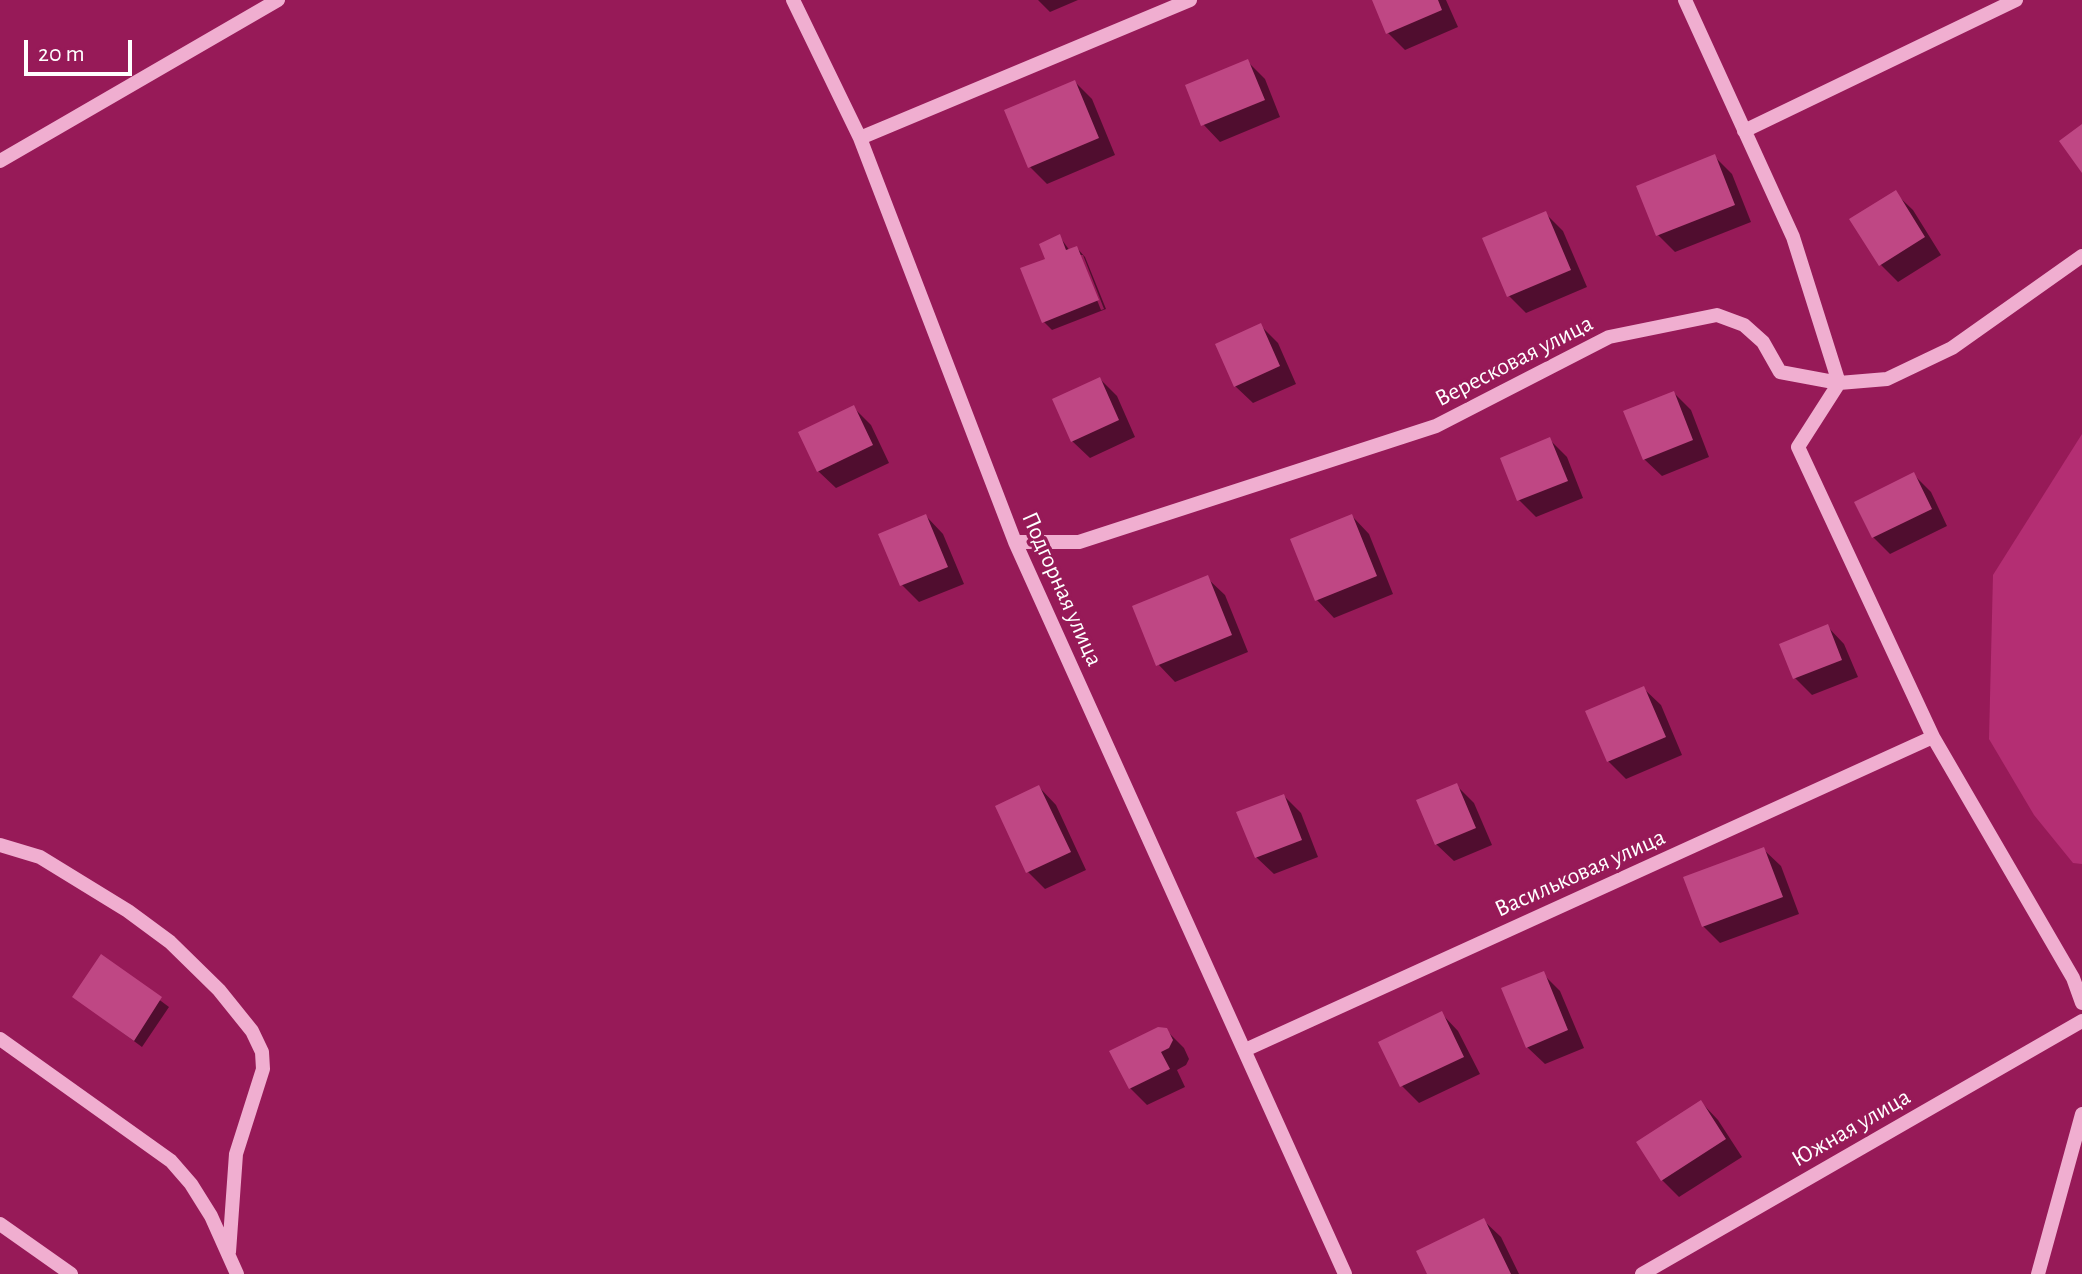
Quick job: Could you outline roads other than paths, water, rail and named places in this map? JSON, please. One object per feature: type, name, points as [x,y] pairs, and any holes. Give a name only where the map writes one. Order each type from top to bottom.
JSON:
[{"type":"street","points":[[0,161],[278,0]]},
{"type":"street","name":"Подгорная улица","points":[[793,0],[860,138],[1015,542],[1345,1274]]},
{"type":"street","points":[[860,138],[1190,0]]},
{"type":"street","points":[[1685,0],[1793,237],[1839,383],[1798,447],[1933,737],[2073,978],[2082,1003]]},
{"type":"street","points":[[1744,131],[2016,0]]},
{"type":"street","name":"Вересковая улица","points":[[1015,542],[1079,542],[1436,426],[1609,337],[1717,315],[1744,325],[1763,342],[1780,372],[1839,383],[1887,379],[1952,348],[2082,256]]},
{"type":"street","name":"Васильковая улица","points":[[1245,1050],[1933,737]]},
{"type":"street","points":[[0,845],[40,857],[128,911],[170,942],[219,990],[252,1031],[262,1052],[263,1069],[236,1154],[229,1252]]},
{"type":"street","name":"Южная улица","points":[[1642,1274],[2082,1021]]},
{"type":"street","points":[[0,1039],[171,1161],[191,1184],[229,1252],[237,1274]]},
{"type":"street","points":[[2038,1274],[2082,1114]]},
{"type":"street","points":[[0,1224],[71,1274]]}]
